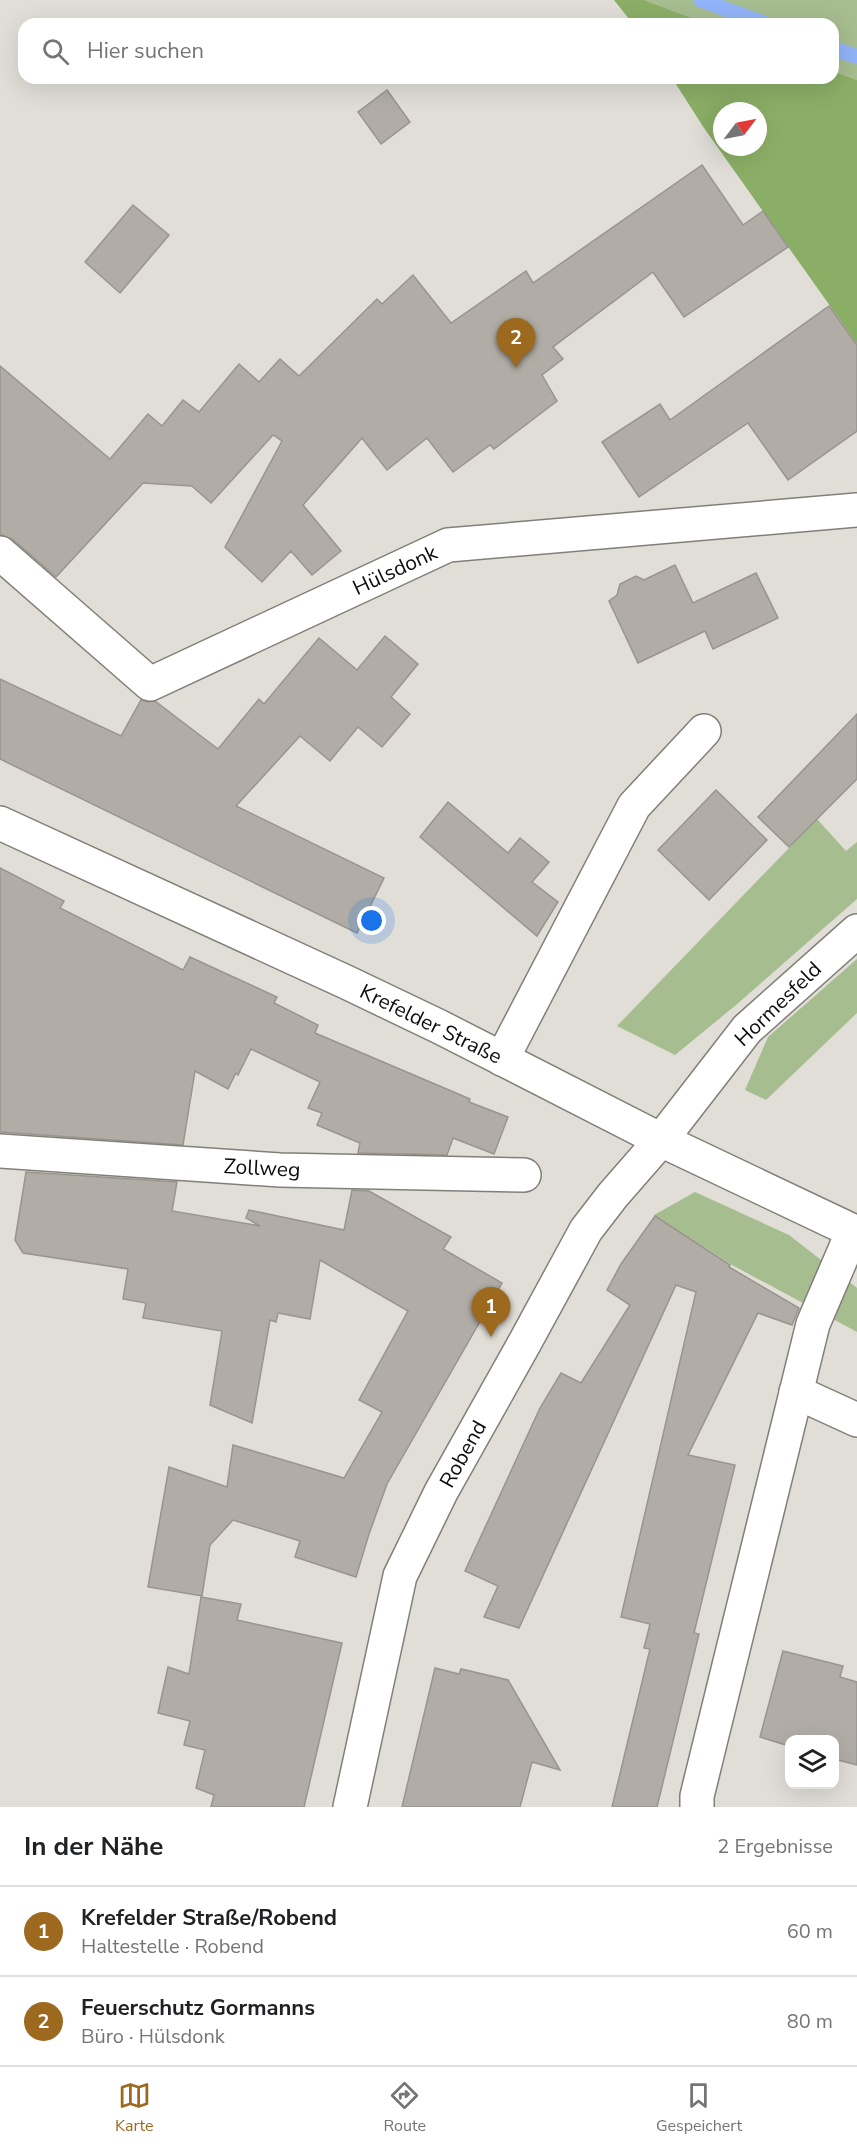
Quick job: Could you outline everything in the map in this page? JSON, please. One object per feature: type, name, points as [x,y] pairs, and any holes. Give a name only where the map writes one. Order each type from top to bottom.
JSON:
[{"type":"street","name":"Hülsdonk","points":[[0,553],[150,684],[448,545],[857,510]]},
{"type":"street","points":[[502,1059],[634,806],[704,731]]},
{"type":"street","name":"Krefelder Straße","points":[[0,823],[336,977],[661,1140],[855,1232]]},
{"type":"street","name":"Hormesfeld","points":[[661,1140],[747,1029],[857,931]]},
{"type":"street","name":"Robend","points":[[350,1807],[400,1576],[441,1492],[586,1230],[661,1140]]},
{"type":"street","name":"Zollweg","points":[[0,1151],[280,1170],[524,1175]]},
{"type":"street","points":[[697,1807],[697,1796],[813,1324],[855,1232]]},
{"type":"street","points":[[796,1392],[857,1420]]},
{"type":"green space","points":[[614,0],[644,0],[692,18],[628,18]]},
{"type":"green space","points":[[644,0],[857,0],[857,80],[839,73],[839,18],[692,18]]},
{"type":"green space","points":[[839,73],[857,80],[857,344],[724,156],[767,156],[767,102],[713,102],[713,141],[676,84],[839,84]]},
{"type":"green space","points":[[817,819],[846,851],[857,842],[857,899],[675,1055],[617,1026]]},
{"type":"green space","points":[[857,959],[857,1013],[766,1100],[745,1090],[768,1037]]},
{"type":"green space","points":[[695,1192],[789,1235],[857,1288],[857,1332],[732,1265],[654,1215]]},
{"type":"building","points":[[387,90],[410,122],[381,144],[358,112]]},
{"type":"building","points":[[702,165],[743,225],[763,211],[788,247],[684,317],[653,272],[553,347],[563,359],[542,375],[557,401],[494,449],[490,445],[453,472],[427,438],[387,470],[362,438],[303,505],[341,551],[312,575],[291,551],[262,582],[225,547],[282,441],[273,435],[211,503],[192,486],[143,483],[56,577],[12,539],[0,535],[0,366],[110,459],[148,414],[162,426],[183,400],[199,412],[239,364],[259,382],[280,359],[299,376],[377,299],[382,304],[413,275],[451,323],[526,271],[533,283]]},
{"type":"building","points":[[133,205],[169,235],[120,293],[85,262]]},
{"type":"building","points":[[829,306],[857,345],[857,431],[788,480],[748,423],[639,497],[602,442],[660,404],[670,420]]},
{"type":"building","points":[[675,565],[693,603],[756,573],[778,618],[713,649],[705,631],[638,663],[609,601],[617,595],[620,584],[636,576],[644,580]]},
{"type":"building","points":[[385,636],[418,664],[391,697],[410,714],[382,747],[358,727],[330,761],[300,736],[236,806],[384,878],[357,933],[0,759],[0,679],[121,736],[141,700],[155,701],[218,749],[259,699],[264,704],[319,638],[357,670]]},
{"type":"building","points":[[857,714],[857,779],[789,847],[758,817]]},
{"type":"building","points":[[716,790],[767,840],[709,900],[658,850]]},
{"type":"building","points":[[448,802],[508,853],[520,838],[549,862],[532,882],[558,902],[537,936],[420,837]]},
{"type":"building","points":[[0,868],[64,901],[60,908],[183,970],[190,957],[277,997],[274,1003],[318,1025],[315,1033],[470,1099],[469,1102],[508,1117],[494,1154],[453,1138],[447,1155],[358,1153],[360,1143],[317,1125],[322,1113],[308,1108],[320,1082],[251,1049],[228,1089],[195,1071],[183,1145],[0,1132]]},
{"type":"building","points":[[26,1172],[177,1182],[172,1211],[260,1226],[246,1218],[249,1210],[344,1230],[352,1190],[369,1191],[451,1237],[443,1249],[502,1283],[387,1484],[356,1577],[295,1557],[300,1541],[233,1520],[210,1545],[202,1596],[148,1587],[169,1467],[227,1487],[233,1445],[344,1478],[382,1412],[359,1400],[408,1311],[320,1260],[310,1319],[278,1313],[276,1322],[270,1320],[252,1423],[210,1405],[222,1331],[143,1318],[146,1303],[123,1299],[128,1269],[23,1253],[15,1240]]},
{"type":"building","points":[[655,1216],[730,1265],[729,1267],[799,1308],[792,1325],[758,1313],[688,1455],[735,1465],[694,1633],[699,1634],[657,1807],[612,1807],[650,1649],[644,1648],[650,1624],[621,1617],[696,1292],[676,1285],[519,1628],[484,1617],[498,1586],[465,1571],[540,1408],[561,1373],[581,1383],[630,1305],[607,1290],[621,1264]]},
{"type":"building","points":[[201,1597],[241,1604],[237,1620],[342,1643],[304,1807],[211,1807],[214,1795],[196,1788],[205,1750],[184,1745],[190,1721],[158,1713],[168,1667],[189,1674]]},
{"type":"building","points":[[783,1651],[843,1666],[840,1677],[857,1682],[857,1765],[839,1760],[839,1735],[785,1735],[785,1745],[760,1737]]},
{"type":"building","points":[[435,1668],[459,1674],[461,1669],[508,1680],[560,1770],[532,1762],[520,1807],[402,1807]]},
{"type":"waterway","points":[[701,0],[750,18]]},
{"type":"waterway","points":[[839,50],[857,57]]},
{"type":"place","name":"Feuerschutz Gormanns","points":[[516,368]]},
{"type":"place","name":"Krefelder Straße/Robend","points":[[491,1337]]}]
